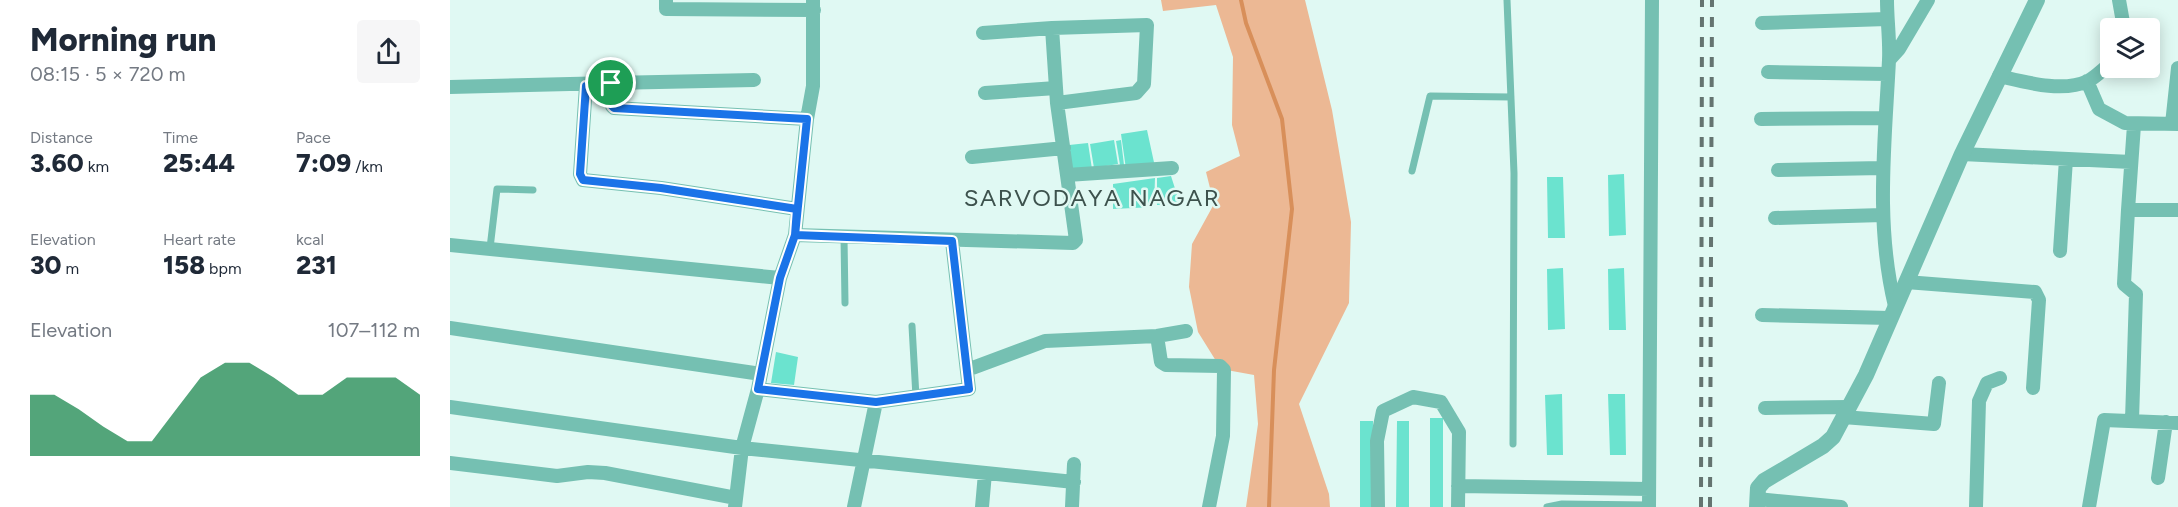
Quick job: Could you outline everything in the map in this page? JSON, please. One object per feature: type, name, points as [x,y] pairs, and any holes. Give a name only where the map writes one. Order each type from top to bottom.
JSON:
[{"type":"street","points":[[450,463],[557,476],[595,472],[735,503],[742,448],[758,389],[780,278],[795,235],[807,119],[813,86],[814,5],[666,9],[666,0]]},
{"type":"street","points":[[1649,506],[1652,0]]},
{"type":"street","points":[[1887,0],[1888,67],[1882,168],[1883,215],[1893,312]]},
{"type":"street","points":[[1888,67],[1928,0]]},
{"type":"street","points":[[1841,507],[1757,503],[1758,488],[1764,481],[1823,446],[1833,437],[1893,312],[1962,154],[2037,0]]},
{"type":"street","points":[[2119,0],[2122,18]]},
{"type":"street","points":[[1762,23],[1887,19]]},
{"type":"street","points":[[983,33],[1147,25],[1144,84],[1136,93],[1056,96],[985,93]]},
{"type":"street","points":[[795,235],[1073,243],[1076,240],[1056,96],[1052,28]]},
{"type":"street","points":[[1768,72],[1888,67]]},
{"type":"street","points":[[2087,81],[2099,109],[2134,125],[2175,124],[2178,68]]},
{"type":"street","points":[[1999,76],[2042,87],[2087,81],[2100,71]]},
{"type":"street","points":[[450,87],[586,86],[611,83],[754,80]]},
{"type":"street","points":[[611,83],[614,108],[807,119]]},
{"type":"street","points":[[586,86],[580,174],[583,180],[661,188],[797,209]]},
{"type":"street","points":[[1761,119],[1885,118]]},
{"type":"street","points":[[2132,420],[2136,294],[2124,284],[2134,125]]},
{"type":"street","points":[[972,157],[1064,148]]},
{"type":"street","points":[[1962,154],[2131,162]]},
{"type":"street","points":[[2060,251],[2066,159]]},
{"type":"street","points":[[1067,175],[1172,168]]},
{"type":"street","points":[[1778,170],[1882,168]]},
{"type":"street","points":[[2128,210],[2178,210]]},
{"type":"street","points":[[1775,218],[1883,215]]},
{"type":"street","points":[[758,389],[876,402],[969,389],[952,241]]},
{"type":"street","points":[[450,245],[780,278]]},
{"type":"street","points":[[1906,282],[2035,292],[2039,300],[2033,388]]},
{"type":"street","points":[[1762,315],[1893,312]]},
{"type":"street","points":[[450,328],[761,374]]},
{"type":"street","points":[[967,370],[1045,341],[1156,336],[1186,331]]},
{"type":"street","points":[[1156,336],[1161,362],[1166,365],[1220,366],[1224,370],[1223,436],[1209,507]]},
{"type":"street","points":[[1976,507],[1979,401],[1987,382],[2000,378]]},
{"type":"street","points":[[1765,408],[1846,412],[1934,424],[1939,383]]},
{"type":"street","points":[[1378,507],[1377,441],[1383,411],[1413,397],[1441,402],[1459,432],[1458,507]]},
{"type":"street","points":[[854,507],[876,402]]},
{"type":"street","points":[[450,407],[742,448],[1074,482]]},
{"type":"street","points":[[2089,507],[2102,423],[2107,418],[2172,422],[2158,477]]},
{"type":"street","points":[[1072,507],[1074,464]]},
{"type":"street","points":[[982,507],[985,473]]},
{"type":"street","points":[[1458,486],[1649,489]]},
{"type":"lane","points":[[1507,0],[1514,173],[1513,444]]},
{"type":"lane","points":[[1412,171],[1430,96],[1511,97]]},
{"type":"lane","points":[[490,248],[498,188],[533,190]]},
{"type":"lane","points":[[844,237],[845,303]]},
{"type":"lane","points":[[912,326],[916,397]]},
{"type":"lane","points":[[1547,507],[1562,504],[1649,506]]},
{"type":"shaded area","points":[[1161,0],[1305,0],[1332,110],[1351,222],[1349,303],[1299,404],[1329,494],[1330,507],[1246,507],[1258,424],[1254,375],[1221,369],[1198,332],[1189,287],[1192,244],[1214,204],[1206,172],[1240,156],[1232,125],[1233,57],[1216,5],[1163,11]]},
{"type":"building","points":[[1147,130],[1155,167],[1126,169],[1121,134]]},
{"type":"building","points":[[1114,140],[1118,164],[1094,168],[1090,144]]},
{"type":"building","points":[[1121,140],[1124,165],[1120,165],[1116,141]]},
{"type":"building","points":[[1088,143],[1092,169],[1072,171],[1069,145]]},
{"type":"building","points":[[1624,174],[1626,235],[1609,236],[1608,175]]},
{"type":"building","points":[[1171,176],[1180,204],[1157,205],[1157,178]]},
{"type":"building","points":[[1547,177],[1563,177],[1565,238],[1548,238]]},
{"type":"building","points":[[1155,178],[1154,207],[1113,209],[1113,184]]},
{"type":"building","points":[[1563,268],[1565,329],[1548,330],[1547,269]]},
{"type":"building","points":[[1624,268],[1626,330],[1609,330],[1608,269]]},
{"type":"building","points":[[776,352],[798,357],[794,385],[771,383]]},
{"type":"building","points":[[1562,394],[1563,455],[1547,455],[1545,395]]},
{"type":"building","points":[[1608,394],[1625,394],[1626,455],[1610,455]]},
{"type":"building","points":[[1430,418],[1443,418],[1443,507],[1430,507]]},
{"type":"building","points":[[1360,421],[1373,421],[1372,507],[1360,507]]},
{"type":"building","points":[[1397,421],[1409,421],[1409,507],[1396,507]]},
{"type":"waterway","points":[[1241,0],[1246,23],[1282,119],[1292,209],[1274,370],[1269,507]]},
{"type":"railway","points":[[1701,507],[1702,0]]},
{"type":"railway","points":[[1710,507],[1712,0]]},
{"type":"district","name":"SARVODAYA NAGAR","points":[[1092,197]]},
{"type":"route","points":[[611,83],[586,86],[580,174],[583,180],[661,188],[797,209],[795,235],[952,241],[969,389],[876,402],[758,389],[780,278],[795,235],[807,119],[614,108],[612,107],[611,83]]}]
